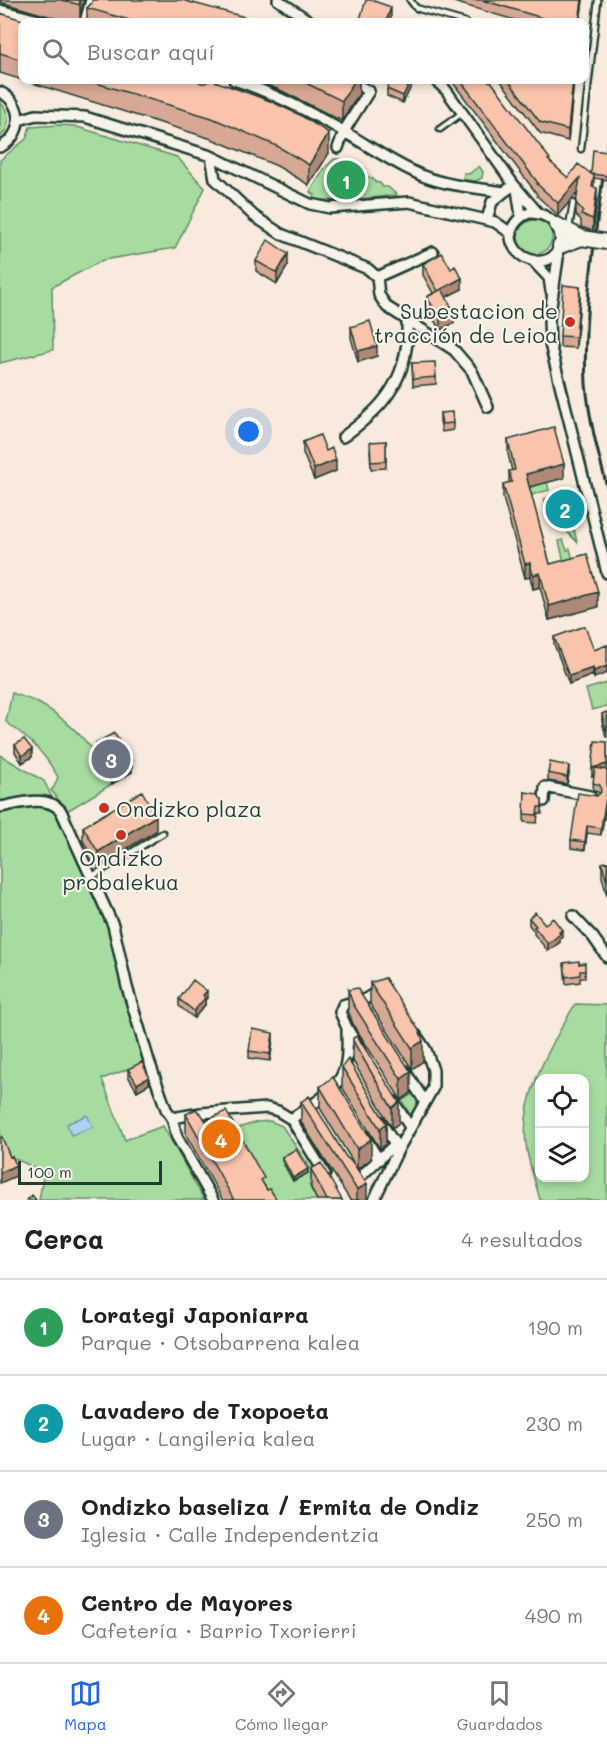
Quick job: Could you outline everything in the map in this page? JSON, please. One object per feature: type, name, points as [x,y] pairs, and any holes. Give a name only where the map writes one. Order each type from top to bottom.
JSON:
[{"type":"street","points":[[86,18],[91,0]]},
{"type":"street","points":[[278,0],[305,18]]},
{"type":"street","points":[[0,10],[31,18]]},
{"type":"street","points":[[247,84],[295,105],[344,131],[390,160],[425,177],[468,187],[510,190],[538,213],[552,219],[563,228],[585,238],[607,242]]},
{"type":"street","points":[[338,148],[344,131],[369,91],[355,84]]},
{"type":"street","points":[[439,84],[463,112],[510,190],[521,216]]},
{"type":"street","points":[[0,92],[12,100],[19,120],[12,139],[0,147]]},
{"type":"street","points":[[17,110],[36,115],[85,117],[211,156],[303,201],[322,207],[409,202],[491,219],[512,234]]},
{"type":"street","points":[[19,120],[36,115]]},
{"type":"street","points":[[211,156],[215,179],[254,216],[281,234],[368,269],[377,277],[379,295],[387,307],[453,350],[472,371],[488,407]]},
{"type":"street","points":[[491,219],[492,202],[510,190]]},
{"type":"street","points":[[538,213],[521,216],[514,223],[512,234],[514,246],[549,278],[552,294]]},
{"type":"street","points":[[563,228],[549,320],[550,344],[607,573]]},
{"type":"street","points":[[533,261],[549,259],[559,248],[585,238]]},
{"type":"street","points":[[377,277],[433,252]]},
{"type":"street","points":[[343,437],[371,417],[396,382],[406,350],[407,321]]},
{"type":"street","points":[[544,801],[545,787],[595,797]]},
{"type":"street","points":[[0,807],[35,801],[52,803],[61,811],[113,925],[130,998],[166,1109],[172,1118],[177,1137],[213,1200]]},
{"type":"street","points":[[573,916],[593,937],[607,957]]},
{"type":"street","points":[[366,1058],[340,1012],[343,1005],[352,1001],[360,1001],[377,991],[389,992]]},
{"type":"street","points":[[360,1001],[366,1012]]},
{"type":"street","points":[[291,1119],[334,1087],[341,1079],[346,1063],[347,1028]]},
{"type":"street","points":[[374,1200],[397,1146],[433,1088],[434,1070],[426,1050],[414,1031]]},
{"type":"street","points":[[399,1062],[425,1102]]},
{"type":"street","points":[[346,1063],[352,1073]]},
{"type":"street","points":[[334,1087],[340,1096]]},
{"type":"street","points":[[385,1088],[410,1128]]},
{"type":"street","points":[[310,1105],[316,1115]]},
{"type":"street","points":[[172,1118],[201,1113],[267,1108],[278,1111],[291,1119],[329,1180]]},
{"type":"street","points":[[376,1114],[397,1146]]},
{"type":"street","points":[[356,1123],[379,1160]]},
{"type":"street","points":[[346,1164],[356,1177],[361,1176],[397,1146]]},
{"type":"lane","points":[[410,0],[416,8],[451,18]]},
{"type":"lane","points":[[589,79],[598,0]]},
{"type":"lane","points":[[581,149],[588,84]]},
{"type":"lane","points":[[440,129],[463,112]]},
{"type":"lane","points":[[563,228],[573,203]]},
{"type":"lane","points":[[92,877],[162,833]]},
{"type":"green space","points":[[0,102],[8,115],[8,124],[0,137]]},
{"type":"green space","points":[[74,126],[177,157],[205,188],[175,248],[103,260],[52,287],[53,350],[0,363],[0,160],[26,139],[30,127]]},
{"type":"green space","points":[[334,159],[341,159],[343,164],[349,164],[351,168],[357,169],[359,173],[372,178],[383,187],[388,187],[397,195],[342,201],[313,199],[315,195],[310,192],[325,168]]},
{"type":"green space","points":[[479,166],[483,172],[482,178],[476,181],[463,180],[464,173],[469,174]]},
{"type":"green space","points":[[535,220],[547,225],[552,237],[547,249],[535,254],[523,249],[518,237],[523,225]]},
{"type":"green space","points":[[547,482],[549,490],[528,496],[526,488]]},
{"type":"green space","points":[[565,493],[566,496],[561,498],[563,503],[560,504],[562,515],[570,513],[577,542],[548,512],[544,499]]},
{"type":"green space","points":[[563,540],[567,550],[570,549],[573,560],[564,562],[559,541]]},
{"type":"green space","points":[[607,683],[607,706],[592,710],[586,689]]},
{"type":"green space","points":[[12,693],[47,708],[74,729],[97,755],[102,764],[100,765],[112,784],[67,811],[51,790],[58,777],[47,760],[29,740],[6,722]]},
{"type":"green space","points":[[0,755],[44,781],[113,925],[149,1061],[102,1079],[125,1140],[163,1126],[204,1200],[39,1200],[44,1172],[0,1152]]},
{"type":"green space","points":[[575,1004],[607,1005],[607,1200],[540,1200],[528,1157],[525,1131],[527,1112],[535,1082],[535,1182],[589,1182],[589,1074],[538,1074]]},
{"type":"green space","points":[[414,1093],[420,1104],[411,1116],[402,1101]]},
{"type":"green space","points":[[270,1121],[282,1126],[319,1180],[309,1185],[317,1200],[265,1200],[226,1132],[257,1122]]},
{"type":"water","points":[[87,1115],[93,1127],[71,1135],[67,1124]]},
{"type":"building","points":[[62,0],[79,0],[80,5]]},
{"type":"building","points":[[92,0],[182,0],[248,18],[122,18],[87,8]]},
{"type":"building","points":[[366,0],[391,7],[387,18],[360,18]]},
{"type":"building","points":[[482,0],[582,0],[580,18],[543,18]]},
{"type":"building","points":[[0,13],[18,19],[18,59],[0,53]]},
{"type":"building","points":[[99,84],[223,84],[270,101],[300,115],[329,133],[309,165],[277,146],[212,118]]},
{"type":"building","points":[[308,84],[353,84],[342,101]]},
{"type":"building","points":[[389,84],[409,84],[403,96],[387,89]]},
{"type":"building","points":[[463,84],[493,84],[550,159],[548,160],[568,178],[578,164],[594,176],[592,187],[597,188],[593,219],[581,215],[583,211],[576,203],[580,178],[558,203],[538,183]]},
{"type":"building","points":[[511,84],[573,84],[568,130],[540,122]]},
{"type":"building","points":[[593,150],[607,152],[607,176],[591,174]]},
{"type":"building","points":[[268,240],[288,254],[277,273],[256,261]]},
{"type":"building","points":[[442,253],[451,269],[455,266],[462,278],[438,291],[423,264]]},
{"type":"building","name":"Subestacion de tracción de Leioa","points":[[563,285],[580,287],[576,337],[560,336]]},
{"type":"building","points":[[442,289],[454,312],[440,319],[427,297]]},
{"type":"building","points":[[370,321],[377,346],[358,351],[351,327]]},
{"type":"building","points":[[435,362],[436,377],[413,379],[412,363]]},
{"type":"building","points":[[452,412],[453,423],[442,424],[440,413]]},
{"type":"building","points":[[554,427],[564,464],[526,474],[528,482],[550,564],[587,554],[598,592],[549,606],[540,573],[533,575],[530,563],[525,564],[503,484],[512,482],[509,471],[515,470],[508,440]]},
{"type":"building","points":[[320,435],[326,451],[332,448],[336,460],[314,469],[303,442]]},
{"type":"building","points":[[386,441],[386,461],[371,462],[370,442]]},
{"type":"building","points":[[568,498],[570,510],[563,512],[560,500]]},
{"type":"building","points":[[585,626],[594,650],[607,645],[607,666],[569,676],[554,637]]},
{"type":"building","points":[[607,712],[607,730],[606,730],[602,714]]},
{"type":"building","points":[[114,733],[132,761],[112,773],[96,743]]},
{"type":"building","points":[[24,739],[32,749],[22,756],[15,745]]},
{"type":"building","points":[[595,741],[607,742],[607,764],[592,768]]},
{"type":"building","points":[[550,762],[569,766],[567,777],[548,773]]},
{"type":"building","points":[[595,768],[607,770],[607,792],[601,828],[587,826],[585,842],[571,840],[578,793],[597,796],[601,792],[600,785],[593,783]]},
{"type":"building","points":[[142,791],[156,816],[98,852],[83,827]]},
{"type":"building","points":[[525,792],[537,794],[542,800],[542,807],[538,807],[537,815],[524,814]]},
{"type":"building","points":[[607,862],[607,882],[602,863]]},
{"type":"building","points":[[535,912],[545,924],[553,918],[562,930],[548,944],[529,918]]},
{"type":"building","points":[[579,961],[579,964],[585,963],[585,971],[580,971],[580,975],[566,977],[564,963]]},
{"type":"building","points":[[385,978],[420,1032],[423,1041],[412,1048],[370,983]]},
{"type":"building","points":[[193,980],[207,991],[203,995],[205,998],[194,1011],[179,999]]},
{"type":"building","points":[[357,988],[411,1072],[401,1079],[353,1004],[348,990]]},
{"type":"building","points":[[252,1029],[273,1033],[270,1054],[249,1051]]},
{"type":"building","points":[[357,1036],[399,1102],[392,1108],[353,1041],[353,1038]]},
{"type":"building","points":[[348,1059],[386,1123],[380,1129],[342,1067]]},
{"type":"building","points":[[142,1062],[149,1077],[137,1084],[128,1069]]},
{"type":"building","points":[[333,1077],[371,1139],[357,1149],[320,1087]]},
{"type":"building","points":[[309,1096],[346,1157],[353,1163],[367,1184],[357,1190],[301,1102]]},
{"type":"building","points":[[196,1109],[206,1121],[226,1111],[264,1178],[261,1180],[277,1200],[234,1200],[186,1114]]},
{"type":"building","points":[[2,1137],[16,1165],[0,1173],[0,1138]]},
{"type":"building","points":[[296,1149],[308,1169],[293,1178],[282,1157]]},
{"type":"building","points":[[321,1163],[342,1200],[327,1200],[311,1169]]},
{"type":"railway","points":[[607,145],[592,264],[585,355],[589,410],[607,487]]},
{"type":"place","name":"Lorategi Japoniarra","points":[[346,180]]},
{"type":"place","name":"Subestacion de tracción de Leioa","points":[[570,322]]},
{"type":"place","name":"Lavadero de Txopoeta","points":[[565,509]]},
{"type":"place","name":"Ondizko baseliza / Ermita de Ondiz","points":[[111,759]]},
{"type":"place","name":"Ondizko plaza","points":[[104,808]]},
{"type":"place","name":"Ondizko probalekua","points":[[121,835]]},
{"type":"place","name":"Centro de Mayores","points":[[221,1139]]}]
